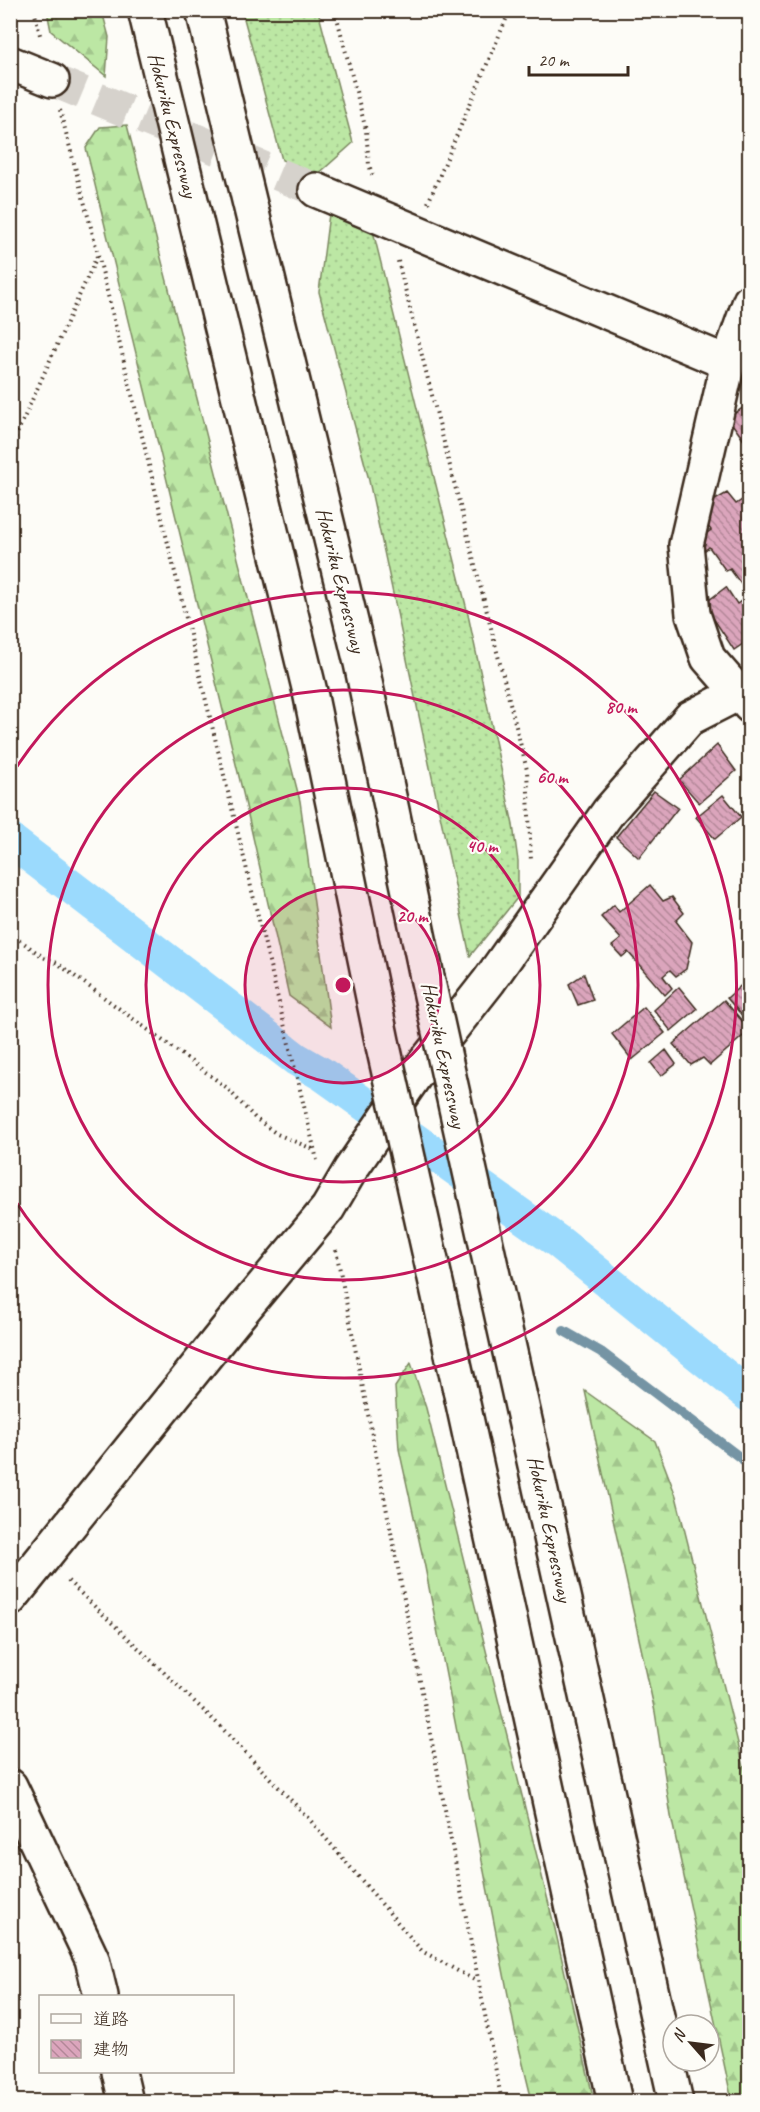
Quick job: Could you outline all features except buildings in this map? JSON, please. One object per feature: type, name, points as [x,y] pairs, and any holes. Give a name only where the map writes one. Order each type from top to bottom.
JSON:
[{"type":"main road","name":"Hokuriku Expressway","points":[[145,10],[310,692],[383,1046],[615,2102]]},
{"type":"main road","name":"Hokuriku Expressway","points":[[203,10],[361,663],[427,977],[676,2102]]},
{"type":"main road","points":[[10,63],[52,80]]},
{"type":"main road","points":[[316,190],[728,363]]},
{"type":"main road","points":[[10,1599],[232,1323],[328,1208],[351,1169],[416,1074],[547,902],[609,811],[690,718],[745,697],[708,658],[693,614],[686,545],[728,363],[750,301]]},
{"type":"main road","points":[[10,1786],[92,1959],[101,1995]]},
{"type":"main road","points":[[119,2073],[126,2102]]},
{"type":"path","points":[[335,10],[366,130],[369,165],[403,226],[527,770],[531,862],[547,902]]},
{"type":"path","points":[[403,226],[510,10]]},
{"type":"path","points":[[52,80],[98,254],[328,1208],[501,2102]]},
{"type":"path","points":[[10,449],[98,254]]},
{"type":"path","points":[[10,933],[43,957],[57,963],[226,1087],[255,1118],[277,1134],[315,1150]]},
{"type":"path","points":[[42,1557],[221,1727],[278,1786],[422,1951],[477,1981]]},
{"type":"green space","points":[[47,11],[102,11],[109,37],[106,76],[51,31]]},
{"type":"green space","points":[[242,11],[318,11],[353,143],[317,175],[282,160]]},
{"type":"green space","points":[[127,125],[300,801],[331,1027],[289,996],[243,793],[86,148],[100,127]]},
{"type":"green space","points":[[329,214],[373,231],[467,610],[513,825],[518,861],[518,897],[470,956],[368,476],[319,292]]},
{"type":"green space","points":[[411,1363],[426,1408],[555,1929],[594,2101],[532,2101],[515,2031],[425,1567],[399,1449],[395,1387]]},
{"type":"green space","points":[[585,1391],[655,1441],[676,1496],[749,1787],[749,2101],[732,2101],[721,2050],[721,2013],[713,2013],[671,1816],[655,1712]]},
{"type":"waterway","points":[[10,840],[296,1059],[322,1074],[560,1243],[750,1396]]},
{"type":"waterway","points":[[564,1331],[601,1352],[750,1465]]},
{"type":"tunnel","points":[[52,80],[316,190]]}]
